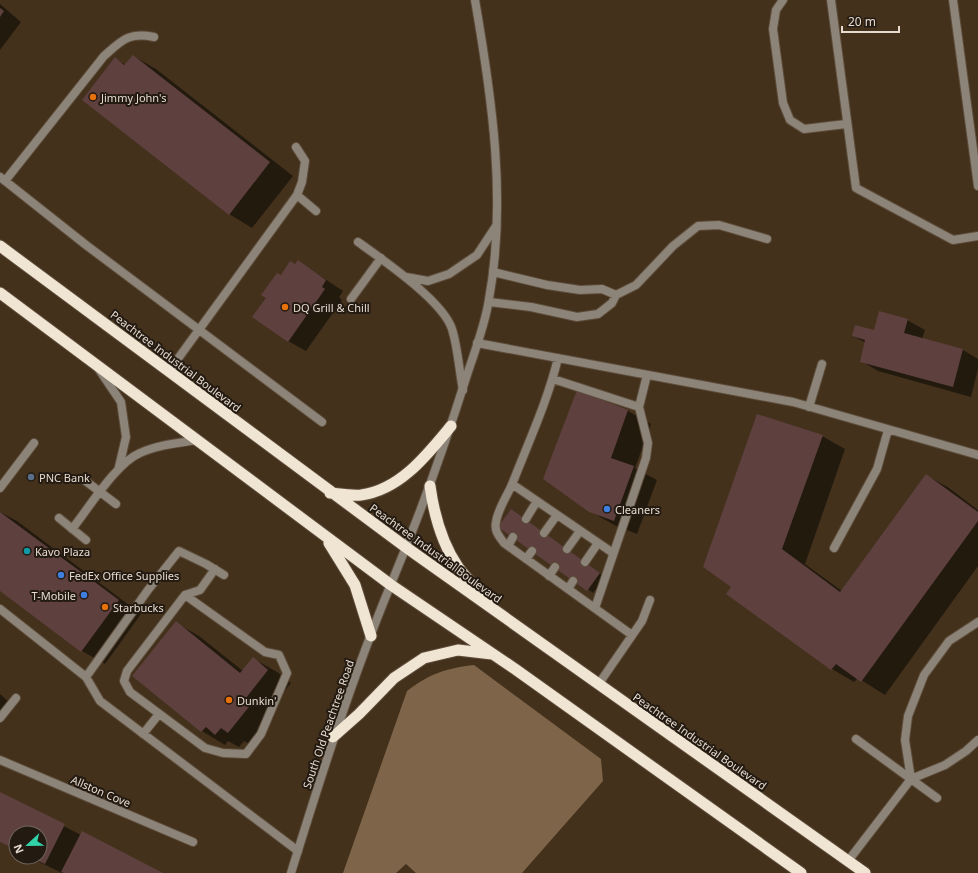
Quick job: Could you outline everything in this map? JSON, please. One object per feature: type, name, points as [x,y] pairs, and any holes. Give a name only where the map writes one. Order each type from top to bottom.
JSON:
[{"type":"highway","name":"Peachtree Industrial Boulevard","points":[[0,246],[330,493],[864,873]]},
{"type":"highway","points":[[1,294],[391,585],[493,654],[800,873]]},
{"type":"highway","points":[[330,493],[360,495],[394,483],[425,457],[451,426]]},
{"type":"highway","points":[[430,486],[434,513],[445,545],[458,568],[496,608],[500,615]]},
{"type":"highway","points":[[315,528],[333,547],[355,585],[371,636]]},
{"type":"highway","points":[[333,737],[359,714],[394,678],[424,658],[458,650],[493,654]]},
{"type":"street","name":"South Old Peachtree Road","points":[[291,873],[333,737],[430,486],[463,390],[489,302],[493,272],[496,226],[496,147],[483,45],[475,0]]},
{"type":"street","points":[[783,0],[776,10],[773,29],[783,103],[790,120],[804,129],[846,124]]},
{"type":"street","points":[[831,0],[846,124],[856,188],[954,240],[978,236]]},
{"type":"street","points":[[953,0],[978,186]]},
{"type":"street","points":[[154,37],[138,34],[123,40],[104,56],[65,107],[2,179],[86,245],[322,422]]},
{"type":"street","points":[[169,371],[198,329],[297,195],[302,182],[305,161],[296,147]]},
{"type":"street","points":[[297,195],[316,211]]},
{"type":"street","points":[[489,302],[531,307],[577,317],[598,314],[612,303],[616,295],[636,285],[673,246],[698,226],[719,225],[767,239]]},
{"type":"street","points":[[406,277],[428,281],[449,274],[477,255],[496,226]]},
{"type":"street","points":[[358,242],[406,277],[438,307],[452,328],[463,390]]},
{"type":"street","points":[[351,299],[381,258]]},
{"type":"street","points":[[493,272],[547,285],[580,290],[602,288],[616,295]]},
{"type":"street","points":[[478,343],[809,407],[978,455]]},
{"type":"street","points":[[558,358],[553,379],[512,484],[500,510],[496,522],[496,533],[508,546],[632,635]]},
{"type":"street","points":[[93,362],[121,402],[126,437],[119,467]]},
{"type":"street","points":[[809,407],[822,364]]},
{"type":"street","points":[[595,608],[646,458],[648,443],[639,407],[647,375]]},
{"type":"street","points":[[553,379],[639,407]]},
{"type":"street","points":[[834,548],[877,469],[888,430]]},
{"type":"street","points":[[72,529],[119,467],[138,453],[160,446],[197,440]]},
{"type":"street","points":[[0,488],[34,443]]},
{"type":"street","points":[[82,479],[116,504]]},
{"type":"street","points":[[512,484],[613,553]]},
{"type":"street","points":[[526,519],[537,501]]},
{"type":"street","points":[[544,533],[557,515]]},
{"type":"street","points":[[59,518],[86,540]]},
{"type":"street","points":[[567,549],[580,531]]},
{"type":"street","points":[[508,546],[513,537]]},
{"type":"street","points":[[585,562],[598,543]]},
{"type":"street","points":[[86,677],[148,590],[179,551],[224,575]]},
{"type":"street","points":[[526,559],[532,551]]},
{"type":"street","points":[[550,576],[555,567]]},
{"type":"street","points":[[185,596],[265,652],[280,656],[287,673],[261,734],[246,754],[223,753],[205,748],[130,692],[124,681],[127,671],[185,596],[200,590],[215,569]]},
{"type":"street","points":[[568,589],[573,581]]},
{"type":"street","points":[[598,685],[642,620],[650,600]]},
{"type":"street","points":[[0,609],[86,677],[100,701],[298,851]]},
{"type":"street","points":[[911,779],[905,740],[908,716],[924,675],[949,641],[978,622]]},
{"type":"street","points":[[0,718],[16,698]]},
{"type":"street","points":[[143,734],[159,714]]},
{"type":"street","points":[[856,739],[937,798]]},
{"type":"street","points":[[848,861],[911,779],[944,765],[966,752],[978,740]]},
{"type":"street","name":"Allston Cove","points":[[0,760],[193,842]]},
{"type":"shaded area","points":[[474,665],[601,759],[603,781],[522,873],[416,873],[406,864],[396,873],[343,873],[407,691],[431,676],[447,670]]},
{"type":"building","points":[[0,8],[4,11],[0,17]]},
{"type":"building","points":[[133,55],[270,162],[229,215],[82,100],[115,57],[124,65]]},
{"type":"building","name":"DQ Grill & Chill","points":[[298,260],[326,280],[322,287],[325,289],[288,342],[252,317],[266,298],[261,295],[277,273],[281,275],[290,261],[295,264]]},
{"type":"building","points":[[879,311],[908,319],[904,333],[963,349],[953,387],[860,362],[865,340],[852,336],[855,325],[874,330]]},
{"type":"building","points":[[577,390],[628,410],[611,458],[634,466],[614,521],[589,512],[543,479]]},
{"type":"building","points":[[757,414],[823,435],[782,549],[840,592],[926,474],[978,512],[978,521],[861,682],[836,664],[831,670],[726,594],[731,587],[703,567]]},
{"type":"building","points":[[511,509],[600,573],[587,591],[498,527]]},
{"type":"building","name":"Kavo Plaza","points":[[0,512],[119,600],[81,652],[0,591]]},
{"type":"building","points":[[176,621],[240,673],[253,657],[268,670],[246,698],[252,703],[228,733],[221,728],[215,735],[206,727],[201,732],[132,676]]},
{"type":"building","points":[[0,792],[65,824],[48,858],[48,825],[8,825],[8,846],[0,842]]},
{"type":"building","points":[[82,831],[163,873],[61,872]]},
{"type":"place","name":"Jimmy John's","points":[[93,97]]},
{"type":"place","name":"DQ Grill & Chill","points":[[285,307]]},
{"type":"place","name":"PNC Bank","points":[[31,477]]},
{"type":"place","name":"Cleaners","points":[[607,509]]},
{"type":"place","name":"Kavo Plaza","points":[[27,551]]},
{"type":"place","name":"FedEx Office Supplies","points":[[61,575]]},
{"type":"place","name":"T-Mobile","points":[[84,595]]},
{"type":"place","name":"Starbucks","points":[[105,607]]},
{"type":"place","name":"Dunkin'","points":[[229,700]]}]
